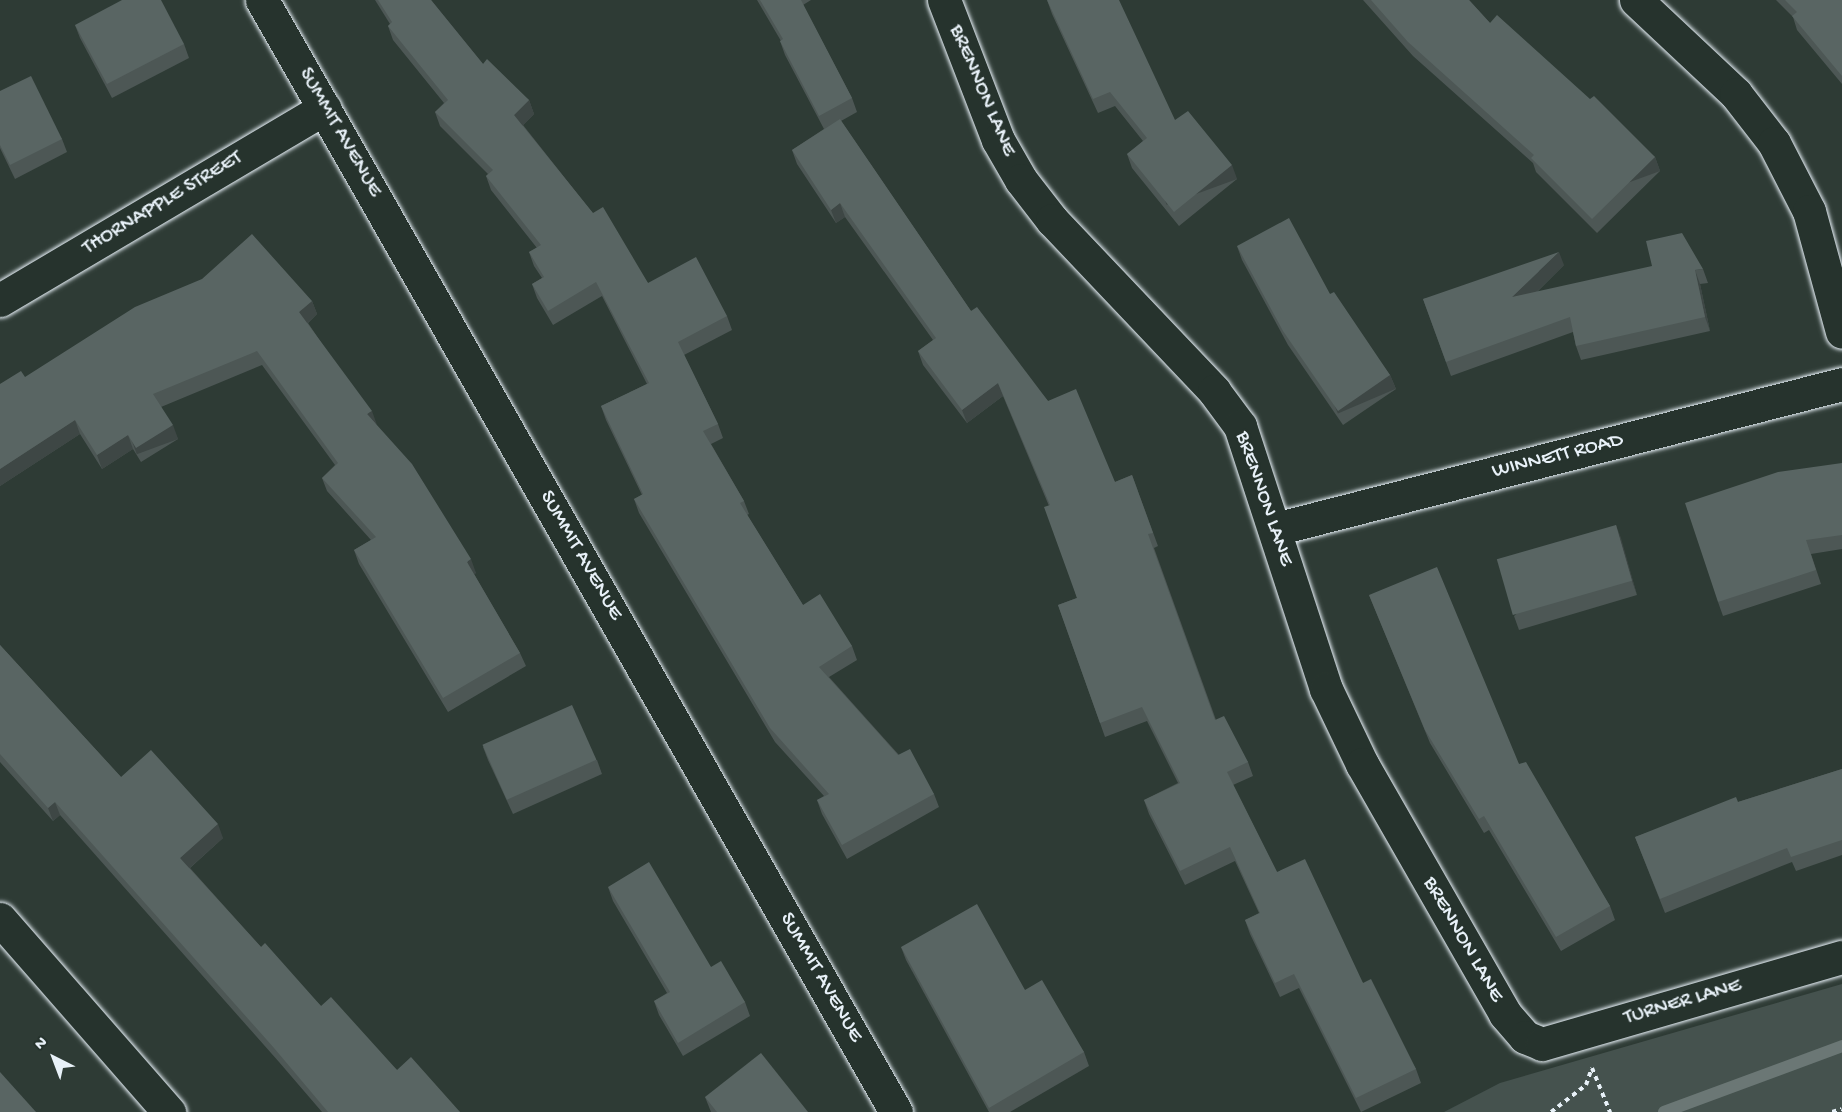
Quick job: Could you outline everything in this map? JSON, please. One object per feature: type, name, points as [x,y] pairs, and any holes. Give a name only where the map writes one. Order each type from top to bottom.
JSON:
[{"type":"street","name":"SUMMIT AVENUE","points":[[262,0],[896,1112]]},
{"type":"street","name":"BRENNON LANE","points":[[944,0],[998,140],[1021,180],[1052,220],[1214,391],[1240,426],[1326,689],[1362,764],[1505,1014],[1525,1037]]},
{"type":"street","points":[[1636,0],[1736,94],[1774,143],[1809,211],[1842,332]]},
{"type":"street","name":"THORNAPPLE STREET","points":[[0,300],[325,108]]},
{"type":"street","name":"WINNETT ROAD","points":[[1275,529],[1842,384]]},
{"type":"street","points":[[0,919],[169,1112]]},
{"type":"street","name":"TURNER LANE","points":[[1525,1037],[1542,1044],[1842,957]]},
{"type":"path","points":[[1580,1033],[1611,1112]]},
{"type":"path","points":[[1551,1112],[1586,1085],[1592,1068]]},
{"type":"path","points":[[1832,1112],[1842,1109]]},
{"type":"shaded area","points":[[1842,984],[1842,1112],[1444,1112],[1500,1083]]},
{"type":"building","points":[[122,0],[161,0],[184,44],[107,84],[75,25]]},
{"type":"building","points":[[378,0],[431,0],[483,64],[487,59],[529,100],[514,115],[593,213],[603,207],[648,283],[696,257],[727,316],[678,342],[718,424],[703,431],[744,501],[740,503],[803,605],[820,594],[852,646],[819,667],[898,755],[910,749],[934,794],[842,845],[817,800],[829,794],[770,728],[634,499],[643,494],[601,406],[649,383],[596,282],[548,311],[532,284],[544,277],[529,252],[541,245],[486,176],[493,170],[435,112],[448,100],[388,26],[392,22]]},
{"type":"building","points":[[760,0],[801,0],[852,98],[819,116],[780,41],[783,39]]},
{"type":"building","points":[[1047,0],[1119,0],[1175,120],[1188,111],[1232,165],[1174,212],[1127,154],[1147,138],[1110,92],[1093,99]]},
{"type":"building","points":[[1371,0],[1469,0],[1490,23],[1497,15],[1590,99],[1594,96],[1655,157],[1592,219],[1531,158],[1534,155],[1408,42]]},
{"type":"building","points":[[1785,0],[1842,0],[1842,76],[1792,16],[1797,12]]},
{"type":"building","points":[[31,76],[62,139],[10,165],[0,145],[0,91]]},
{"type":"building","points":[[840,119],[971,311],[977,307],[1048,401],[1076,389],[1115,482],[1132,475],[1153,533],[1148,534],[1215,720],[1224,716],[1248,762],[1227,772],[1277,872],[1305,859],[1363,983],[1371,979],[1416,1069],[1356,1098],[1294,974],[1275,983],[1245,920],[1260,913],[1230,847],[1180,871],[1144,800],[1180,783],[1142,707],[1100,723],[1058,605],[1077,598],[1044,507],[1050,505],[998,383],[962,410],[918,351],[936,338],[840,203],[831,210],[792,150]]},
{"type":"building","points":[[1289,218],[1330,294],[1334,292],[1390,375],[1338,411],[1283,331],[1237,246]]},
{"type":"building","points":[[1682,233],[1703,269],[1695,270],[1705,317],[1576,346],[1570,317],[1446,362],[1423,299],[1559,252],[1512,297],[1652,266],[1646,241]]},
{"type":"building","points":[[252,234],[312,301],[299,312],[372,411],[367,414],[412,464],[471,559],[467,562],[520,653],[443,698],[354,550],[376,537],[322,478],[338,463],[257,351],[153,394],[173,425],[136,448],[128,435],[97,455],[75,420],[0,469],[0,384],[21,371],[25,377],[135,307],[202,279]]},
{"type":"building","points":[[1842,463],[1842,535],[1806,540],[1816,570],[1718,602],[1685,503],[1778,472]]},
{"type":"building","points":[[1616,525],[1632,581],[1513,615],[1497,559]]},
{"type":"building","points":[[1437,567],[1519,764],[1526,762],[1610,906],[1556,937],[1484,816],[1479,819],[1425,730],[1369,595]]},
{"type":"building","points":[[0,645],[121,777],[151,750],[218,824],[180,858],[261,947],[265,943],[321,1006],[331,997],[397,1070],[411,1057],[460,1112],[328,1112],[55,802],[48,808],[0,754]]},
{"type":"building","points":[[572,705],[596,760],[507,800],[482,745]]},
{"type":"building","points":[[1842,769],[1842,840],[1791,857],[1787,848],[1660,899],[1635,837],[1736,797],[1738,802]]},
{"type":"building","points":[[649,862],[711,967],[721,961],[745,1002],[678,1043],[654,1001],[670,992],[608,887]]},
{"type":"building","points":[[977,904],[1025,990],[1042,980],[1084,1052],[989,1108],[901,947]]},
{"type":"building","points":[[761,1053],[808,1112],[717,1112],[705,1097]]},
{"type":"building","points":[[0,1072],[36,1112],[0,1112]]},
{"type":"waterway","points":[[1664,1112],[1842,1046]]}]
